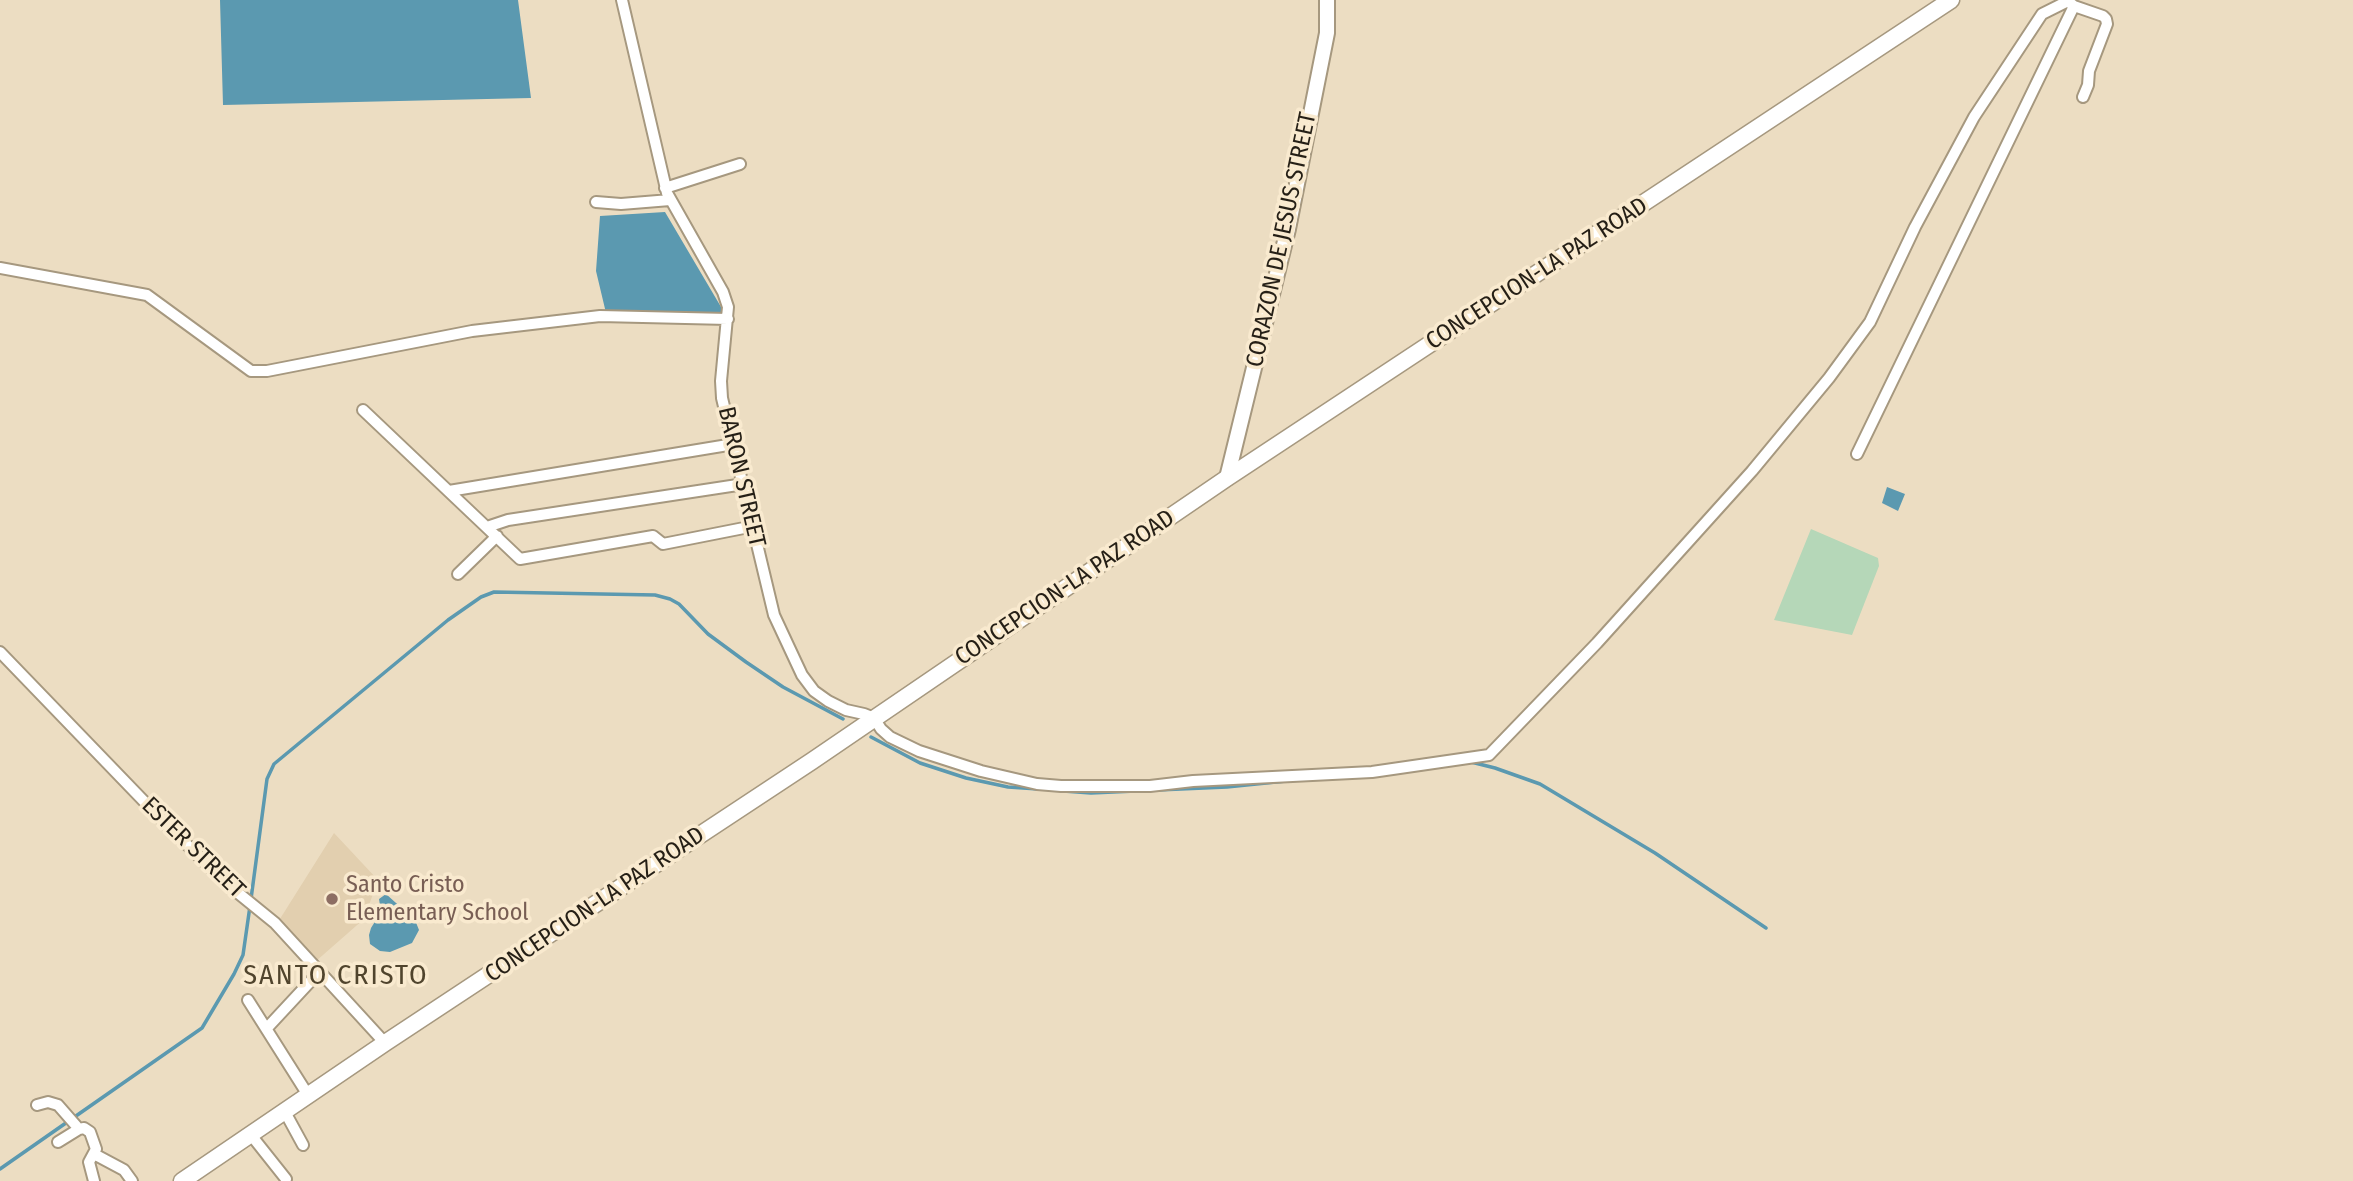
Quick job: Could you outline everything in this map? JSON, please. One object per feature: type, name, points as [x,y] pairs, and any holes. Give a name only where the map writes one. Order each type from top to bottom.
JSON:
[{"type":"main road","name":"CONCEPCION-LA PAZ ROAD","points":[[182,1181],[1227,478],[1951,0]]},
{"type":"street","name":"BARON STREET","points":[[622,0],[665,188],[723,292],[728,307],[721,389],[774,615],[802,675],[814,691],[846,710],[874,718]]},
{"type":"street","name":"CORAZON DE JESUS STREET","points":[[1227,478],[1287,229],[1327,33],[1327,0]]},
{"type":"street","points":[[1857,454],[2070,3]]},
{"type":"street","points":[[874,718],[890,737],[919,751],[981,771],[1037,784],[1061,786],[1150,786],[1192,781],[1372,772],[1489,755],[1597,643],[1752,471],[1829,378],[1870,322],[1915,227],[1974,117],[2042,14],[2070,3],[2103,16],[2107,24],[2090,67],[2088,85],[2083,97]]},
{"type":"street","points":[[665,188],[740,164]]},
{"type":"street","points":[[596,202],[621,204],[670,200]]},
{"type":"street","points":[[0,268],[147,295],[251,371],[267,371],[472,331],[600,316],[728,319]]},
{"type":"street","points":[[363,410],[520,559],[653,536],[663,544],[754,526]]},
{"type":"street","points":[[449,491],[734,444]]},
{"type":"street","points":[[486,527],[508,520],[744,484]]},
{"type":"street","points":[[458,574],[496,536]]},
{"type":"street","name":"ESTER STREET","points":[[0,652],[163,821],[243,898],[275,923],[385,1044]]},
{"type":"street","points":[[267,1028],[320,971]]},
{"type":"street","points":[[248,1000],[308,1095]]},
{"type":"street","points":[[37,1105],[48,1102],[58,1105],[75,1123],[90,1132],[96,1149],[89,1162],[94,1181]]},
{"type":"street","points":[[285,1112],[303,1145]]},
{"type":"street","points":[[58,1142],[75,1123]]},
{"type":"street","points":[[251,1135],[286,1179]]},
{"type":"street","points":[[94,1154],[124,1170],[132,1181]]},
{"type":"shaded area","name":"Santo Cristo Elementary School","points":[[334,833],[378,880],[364,919],[315,962],[278,922]]},
{"type":"green space","points":[[1811,529],[1878,558],[1879,566],[1852,635],[1774,620]]},
{"type":"water","points":[[220,0],[518,0],[531,98],[223,105]]},
{"type":"water","points":[[665,212],[724,312],[606,313],[596,271],[600,216]]},
{"type":"water","points":[[1887,487],[1905,494],[1898,511],[1882,503]]},
{"type":"water","points":[[386,894],[415,920],[419,930],[412,943],[390,952],[380,951],[370,944],[369,935],[381,912],[379,899]]},
{"type":"waterway","points":[[251,899],[267,779],[274,764],[448,620],[481,597],[494,592],[655,595],[670,599],[679,604],[708,634],[746,662],[783,687],[843,719]]},
{"type":"waterway","points":[[871,737],[920,763],[966,778],[1008,787],[1038,789]]},
{"type":"waterway","points":[[1471,762],[1540,784],[1655,853],[1766,928]]},
{"type":"waterway","points":[[1158,790],[1286,781]]},
{"type":"waterway","points":[[1063,791],[1136,791]]},
{"type":"waterway","points":[[0,1169],[202,1028],[243,955],[250,906]]},
{"type":"place","name":"Santo Cristo Elementary School","points":[[332,899]]},
{"type":"district","name":"SANTO CRISTO","points":[[336,976]]}]
